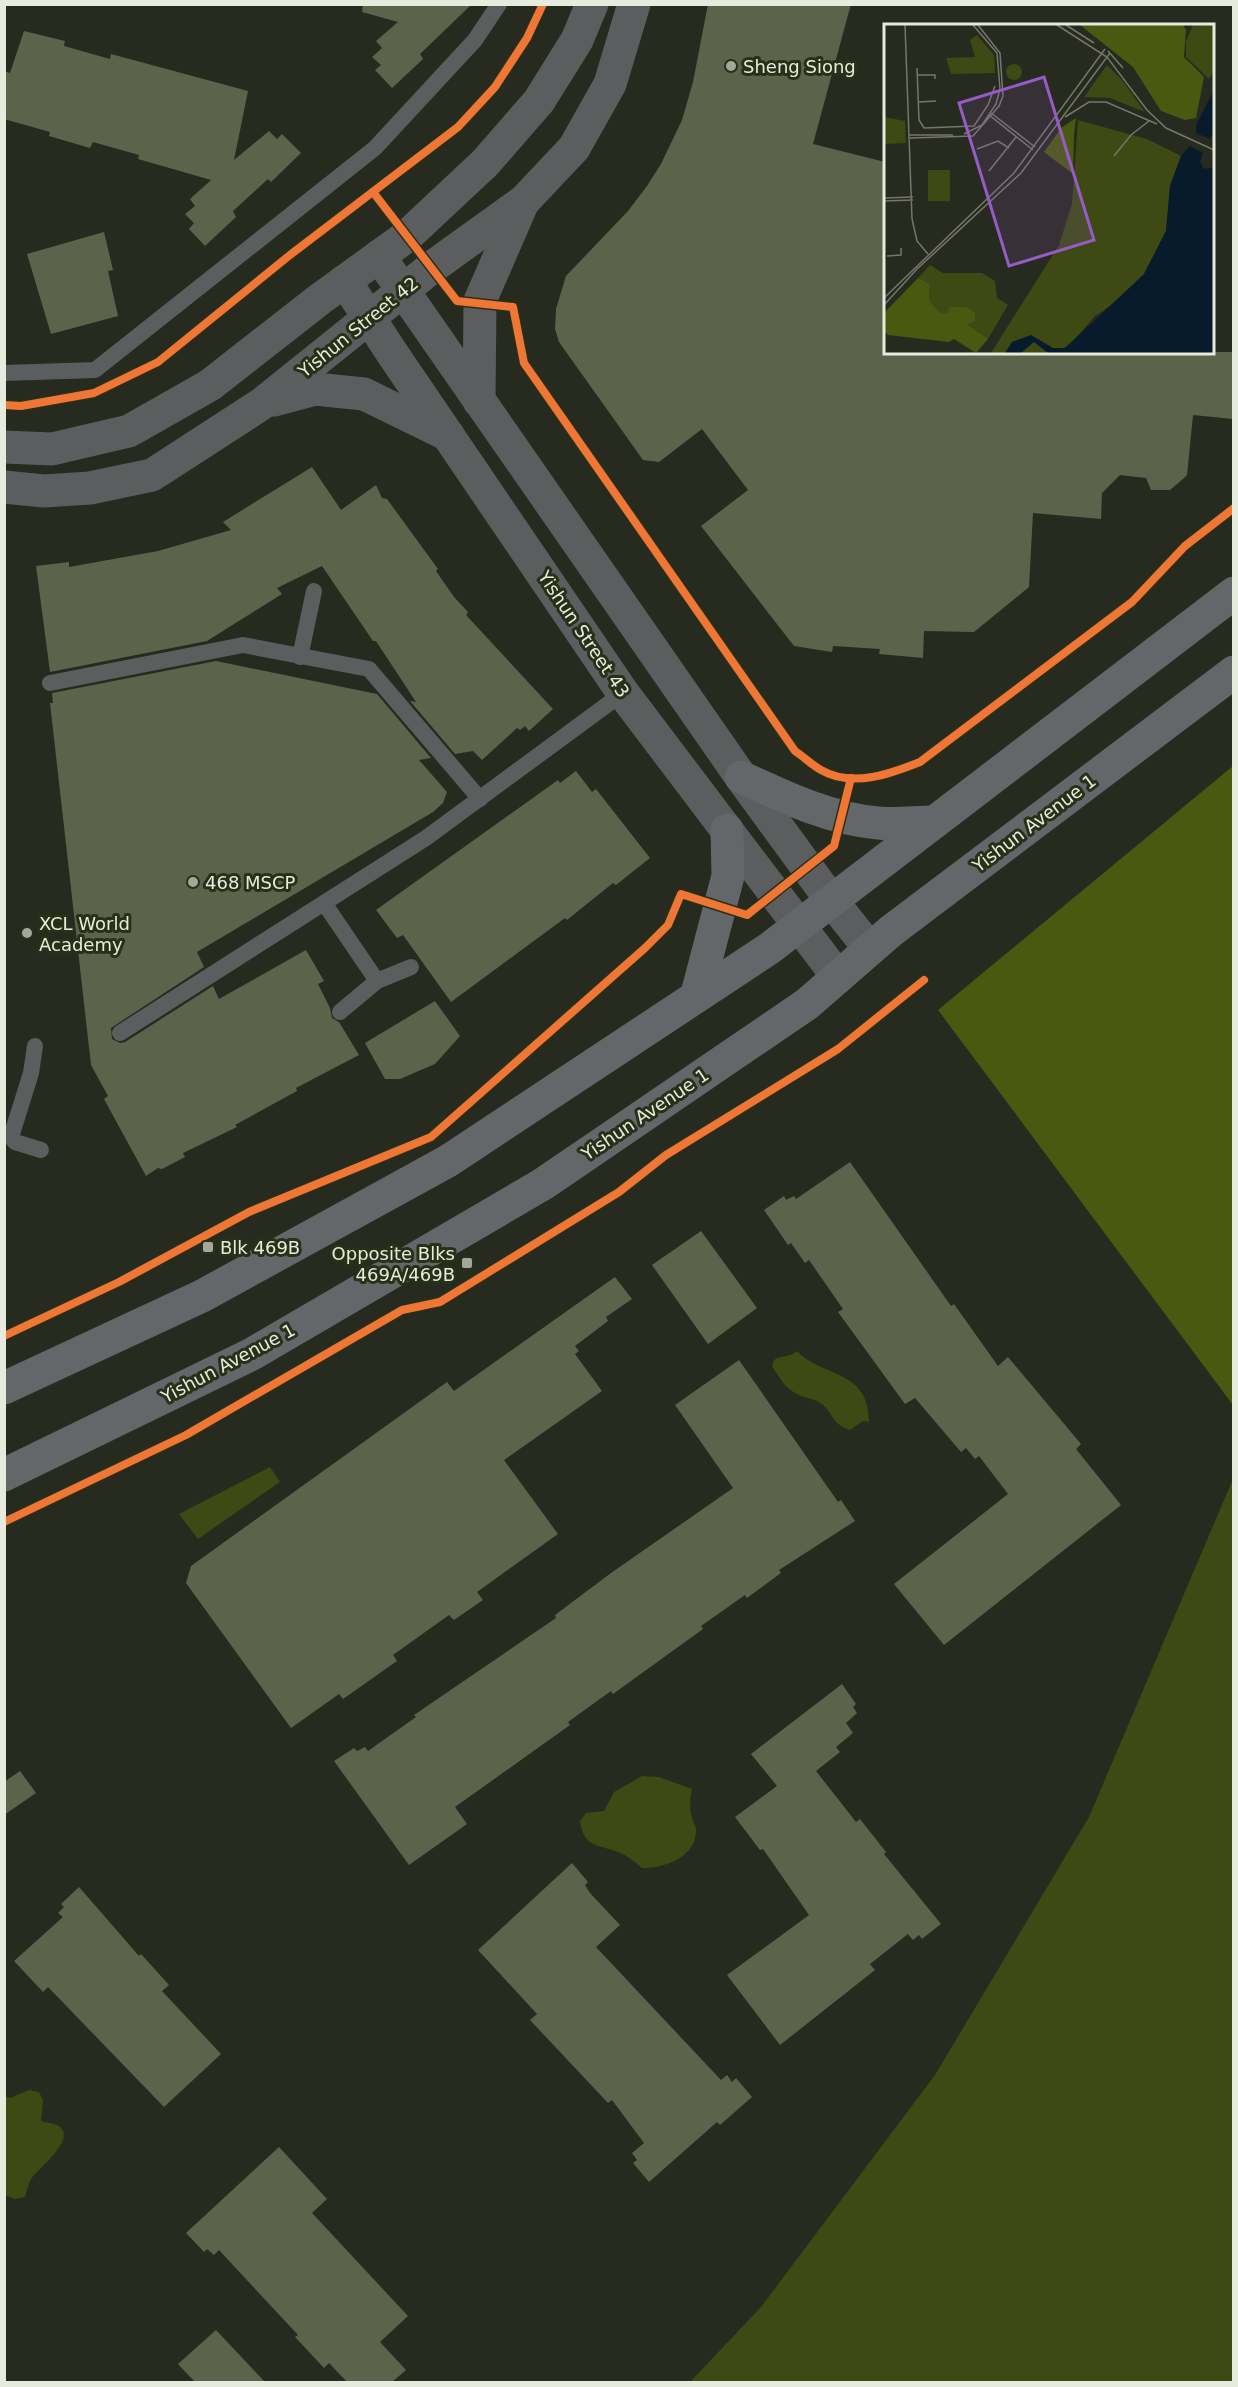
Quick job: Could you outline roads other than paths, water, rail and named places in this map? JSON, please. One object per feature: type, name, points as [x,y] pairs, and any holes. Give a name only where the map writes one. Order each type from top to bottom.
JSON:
[{"type":"main road","points":[[4,1388],[202,1296],[447,1161],[770,948],[1233,592]]},
{"type":"main road","name":"Yishun Avenue 1","points":[[4,1475],[252,1354],[543,1184],[807,1004],[870,949],[1233,672]]},
{"type":"main road","points":[[741,777],[801,804],[842,816],[878,823],[934,822]]},
{"type":"main road","points":[[697,994],[728,876],[726,830]]},
{"type":"street","points":[[4,447],[52,449],[129,431],[210,385],[345,280],[407,236],[485,163],[539,101],[577,40],[592,4]]},
{"type":"street","name":"Yishun Street 42","points":[[4,487],[44,491],[90,488],[152,475],[263,403],[404,291],[524,201],[574,148],[610,84],[634,4]]},
{"type":"street","points":[[479,401],[480,301],[524,201]]},
{"type":"street","points":[[379,256],[741,777],[831,900],[870,949]]},
{"type":"street","name":"Yishun Street 43","points":[[345,280],[623,693],[838,977]]},
{"type":"street","points":[[263,403],[315,389],[364,394],[450,435]]},
{"type":"lane","points":[[4,373],[95,370],[375,148],[474,40],[500,4]]},
{"type":"lane","points":[[300,657],[314,591]]},
{"type":"lane","points":[[50,683],[243,645],[369,669],[480,799]]},
{"type":"lane","points":[[120,1033],[426,838],[623,693]]},
{"type":"lane","points":[[324,903],[377,981]]},
{"type":"lane","points":[[340,1012],[377,981],[411,967]]},
{"type":"lane","points":[[35,1046],[31,1073],[11,1137],[15,1142],[41,1150]]},
{"type":"place","name":"Sheng Siong","points":[[731,66]]},
{"type":"place","name":"468 MSCP","points":[[193,882]]},
{"type":"place","name":"XCL World Academy","points":[[27,933]]},
{"type":"place","name":"Blk 469B","points":[[208,1247]]},
{"type":"place","name":"Opposite Blks 469A/469B","points":[[467,1263]]}]
